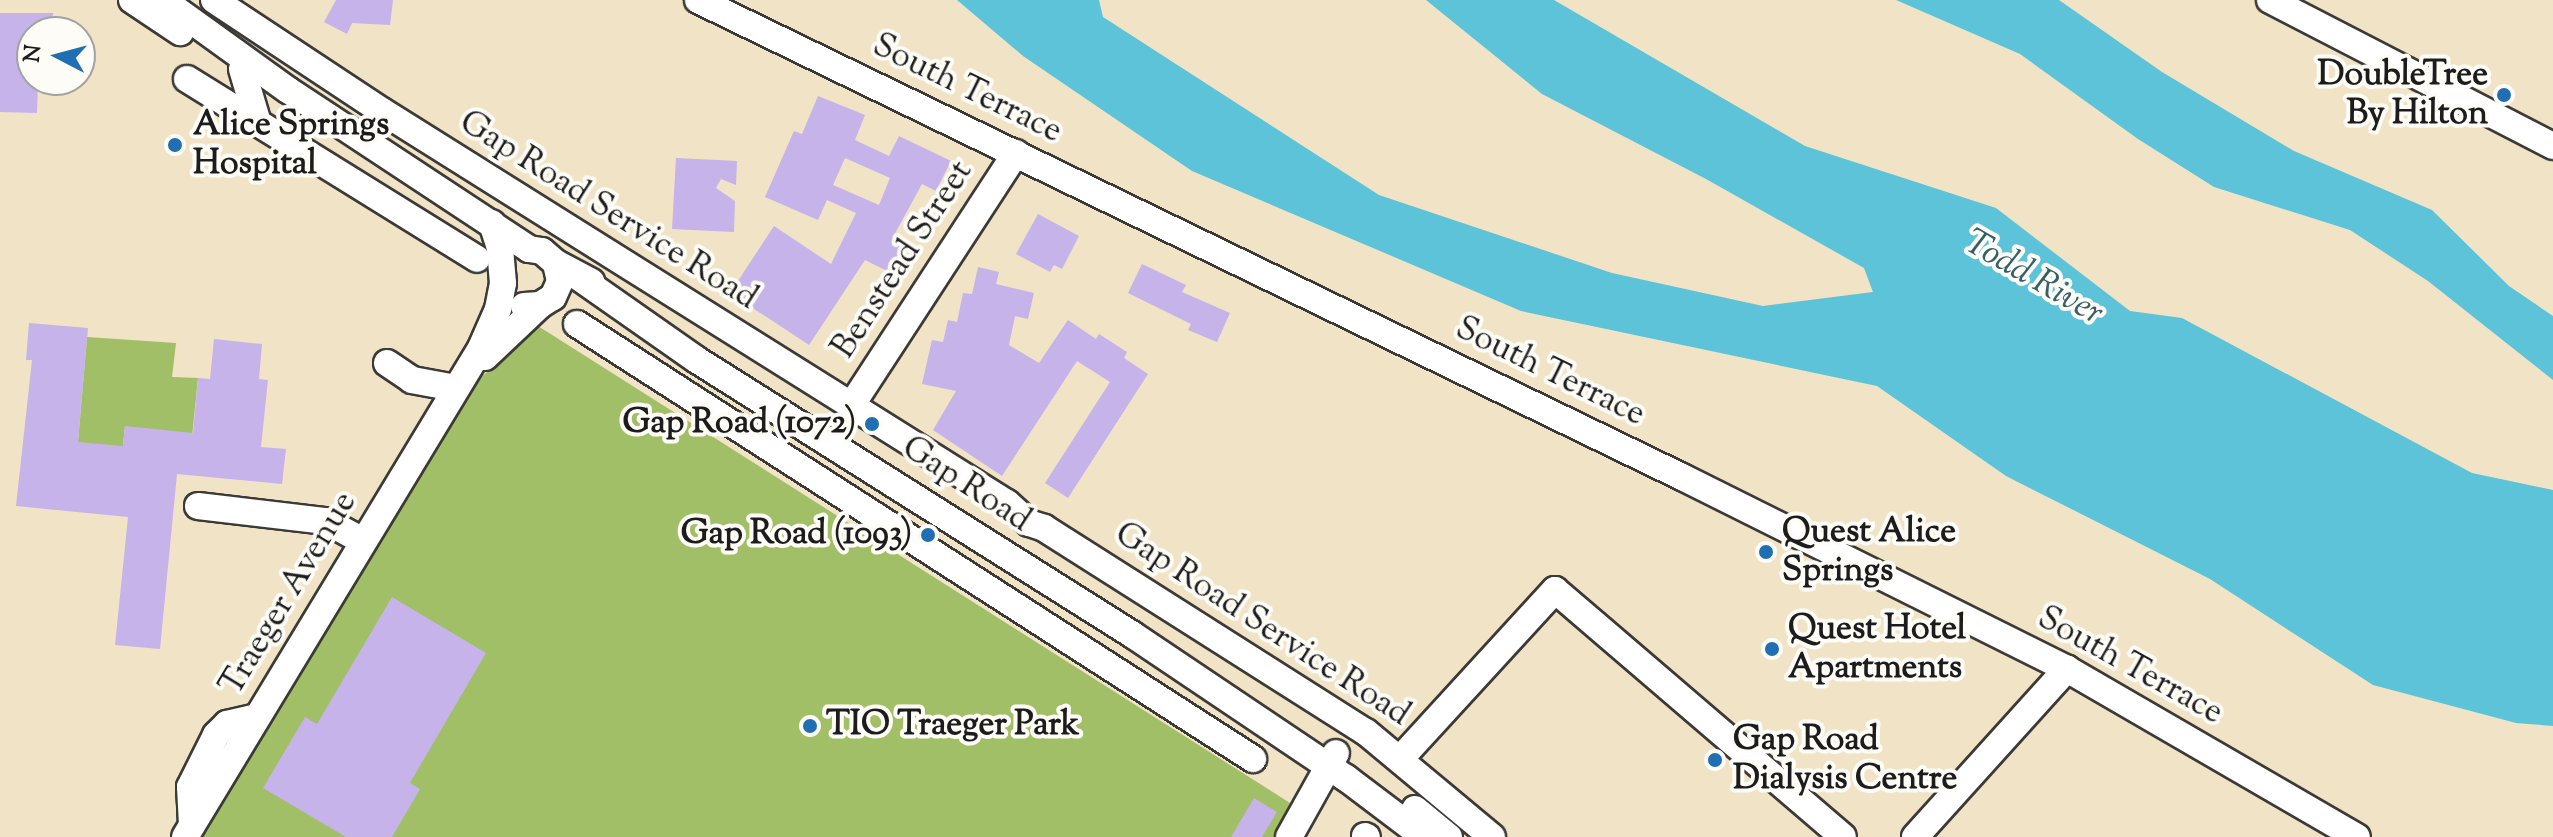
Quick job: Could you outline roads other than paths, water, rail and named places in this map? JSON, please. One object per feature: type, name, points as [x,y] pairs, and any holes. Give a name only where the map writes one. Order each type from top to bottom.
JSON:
[{"type":"street","name":"Gap Road","points":[[132,0],[242,69],[288,90]]},
{"type":"street","name":"Gap Road","points":[[163,0],[288,90],[529,249],[542,251],[697,360],[759,395],[1449,837]]},
{"type":"street","name":"Gap Road Service Road","points":[[214,0],[382,111],[1007,503],[1029,523],[1044,528],[1366,732],[1401,758],[1492,837]]},
{"type":"street","name":"South Terrace","points":[[698,0],[1668,470],[2067,669],[2323,829],[2357,837]]},
{"type":"street","points":[[2270,0],[2553,146]]},
{"type":"street","points":[[242,69],[258,123]]},
{"type":"street","points":[[187,79],[477,259]]},
{"type":"street","name":"Benstead Street","points":[[851,406],[1016,153]]},
{"type":"street","name":"Gap Road Service Road","points":[[380,199],[430,197],[460,203]]},
{"type":"street","name":"Traeger Avenue","points":[[189,831],[492,326],[503,276],[499,241],[492,223]]},
{"type":"street","points":[[529,249],[514,254],[503,276],[514,302],[584,295],[613,303]]},
{"type":"street","name":"Gap Road","points":[[567,269],[614,293],[706,350],[759,395]]},
{"type":"street","points":[[546,301],[567,269]]},
{"type":"street","name":"Traeger Avenue","points":[[455,388],[546,301]]},
{"type":"street","points":[[577,324],[1253,759]]},
{"type":"street","points":[[387,363],[412,380],[455,388]]},
{"type":"street","points":[[953,519],[975,483]]},
{"type":"street","points":[[882,520],[903,487]]},
{"type":"street","points":[[198,506],[326,521],[363,541]]},
{"type":"street","points":[[1401,758],[1555,590],[1843,837]]},
{"type":"street","points":[[1915,837],[2067,669]]},
{"type":"street","name":"Gap Road","points":[[1341,766],[1424,837]]},
{"type":"street","points":[[1289,837],[1341,766]]},
{"type":"street","points":[[1303,837],[1341,766]]},
{"type":"water","name":"Todd River","points":[[957,0],[1099,0],[1103,17],[1379,195],[1612,273],[1763,306],[1873,292],[1864,268],[1706,179],[1542,94],[1426,0],[1554,0],[1805,146],[1996,208],[2130,311],[2182,318],[2472,473],[2553,490],[2553,726],[2516,723],[2373,685],[2210,579],[2006,476],[1877,386],[1521,311],[1192,171],[1023,56]]},
{"type":"water","points":[[1896,0],[2059,0],[2162,72],[2294,151],[2432,210],[2509,286],[2553,316],[2553,380],[2428,281],[2350,230],[2214,187],[2138,139],[2020,54]]},
{"type":"place","name":"DoubleTree By Hilton","points":[[2504,95]]},
{"type":"place","name":"Alice Springs Hospital","points":[[175,145]]},
{"type":"place","name":"Gap Road (1072)","points":[[872,424]]},
{"type":"place","name":"Gap Road (1093)","points":[[928,535]]},
{"type":"place","name":"Quest Alice Springs","points":[[1766,552]]},
{"type":"place","name":"Quest Hotel Apartments","points":[[1772,649]]},
{"type":"place","name":"TIO Traeger Park","points":[[810,726]]},
{"type":"place","name":"Gap Road Dialysis Centre","points":[[1715,760]]}]
